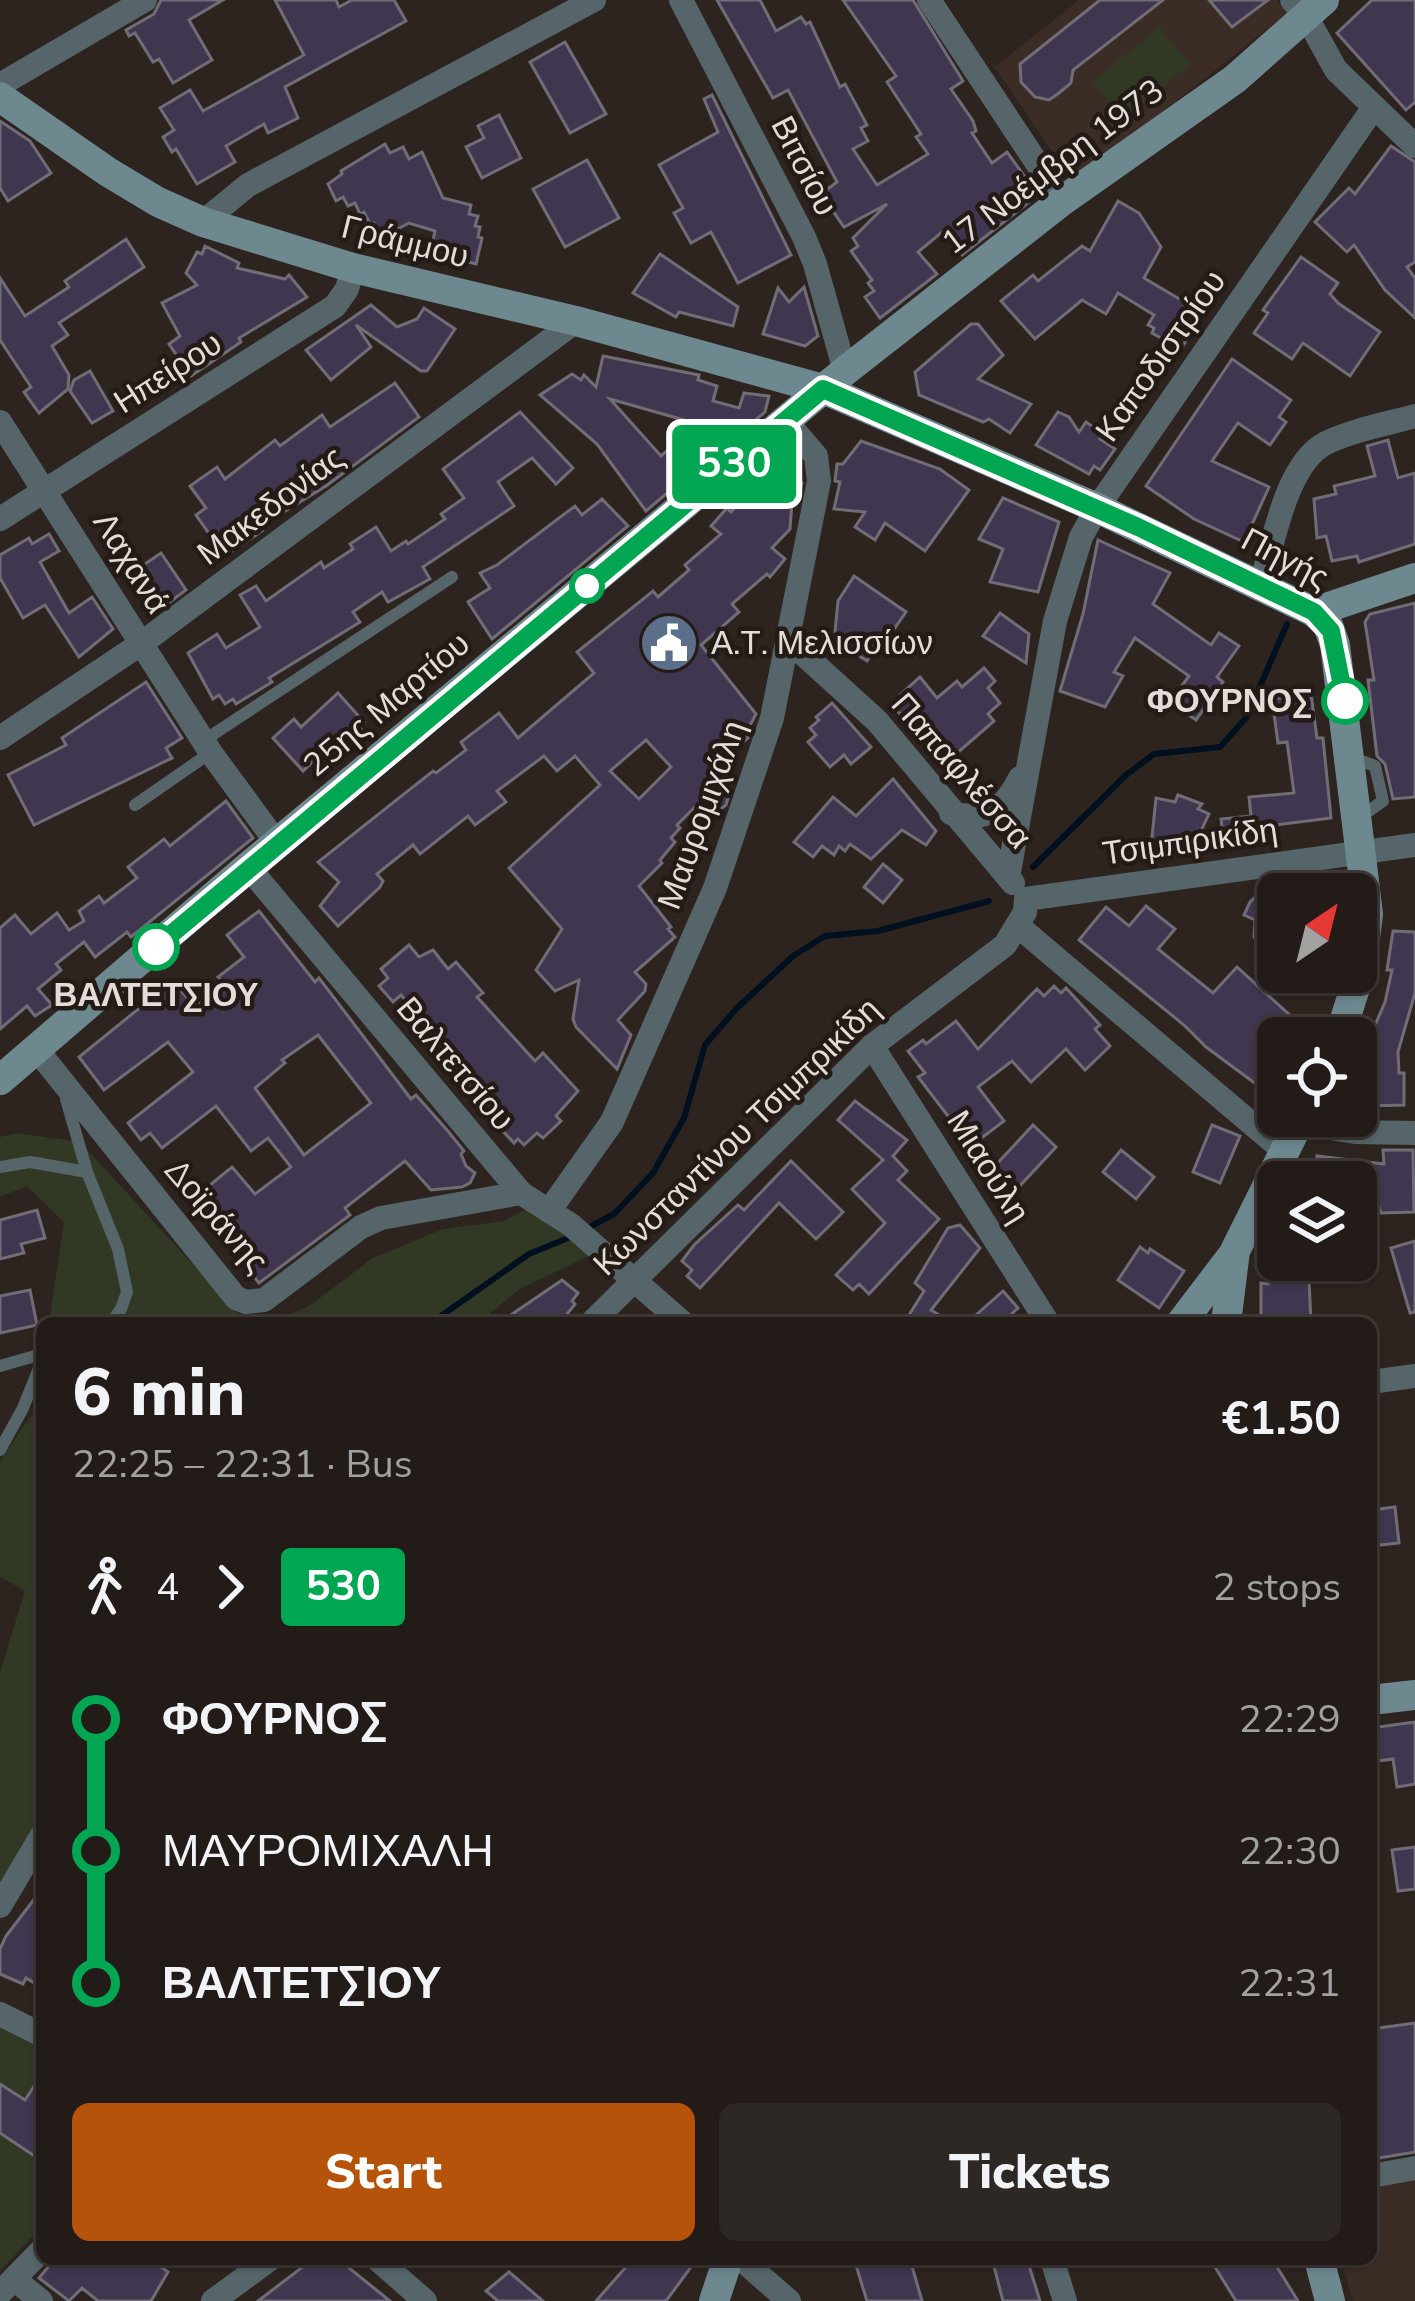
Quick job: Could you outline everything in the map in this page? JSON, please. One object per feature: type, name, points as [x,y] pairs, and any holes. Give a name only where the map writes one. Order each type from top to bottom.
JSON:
[{"type":"street","points":[[0,85],[145,0]]},
{"type":"street","points":[[202,222],[248,185],[594,0]]},
{"type":"street","name":"Βιτσίου","points":[[681,0],[804,236],[815,264],[834,380]]},
{"type":"street","points":[[929,0],[1062,200]]},
{"type":"street","points":[[1307,6],[1336,70],[1415,146]]},
{"type":"street","name":"17 Νοέμβρη 1973","points":[[834,380],[1062,200],[1235,79],[1307,6]]},
{"type":"street","name":"Γράμμου","points":[[0,97],[108,172],[202,222],[353,268],[834,380]]},
{"type":"street","name":"Καποδιστρίου","points":[[1008,877],[1065,581],[1096,508],[1374,107]]},
{"type":"street","name":"Ηπείρου","points":[[0,519],[335,306],[347,290],[353,268]]},
{"type":"street","name":"Μακεδονίας","points":[[0,738],[142,643],[576,321]]},
{"type":"street","points":[[870,351],[868,386],[887,417]]},
{"type":"street","name":"Πηγής","points":[[834,380],[887,417],[1261,584],[1314,612],[1328,625],[1335,645],[1363,850],[1366,939],[1346,1017]]},
{"type":"street","name":"25ης Μαρτίου","points":[[0,1080],[248,867],[834,380]]},
{"type":"street","points":[[1261,584],[1286,502],[1307,457],[1322,444],[1415,416]]},
{"type":"street","name":"Μαυρομιχάλη","points":[[549,1211],[612,1122],[715,888],[772,718],[819,481],[815,456],[786,421]]},
{"type":"street","name":"Λαχανά","points":[[0,422],[207,747],[277,843]]},
{"type":"street","points":[[1314,612],[1415,578]]},
{"type":"street","name":"Παπαφλέσσα","points":[[790,642],[877,721],[1026,899]]},
{"type":"street","points":[[951,813],[973,819],[993,811],[1012,795],[1030,760]]},
{"type":"street","name":"Τσιμπιρικίδη","points":[[1026,899],[1415,845]]},
{"type":"street","name":"Βαλτετσίου","points":[[248,867],[521,1193],[571,1225],[676,1317]]},
{"type":"street","name":"Κωνσταντίνου Τσιμπρικίδη","points":[[597,1317],[872,1046],[1005,945],[1018,926],[1026,899]]},
{"type":"street","points":[[1018,926],[1257,1102]]},
{"type":"street","name":"Μιαούλη","points":[[872,1046],[1044,1317]]},
{"type":"street","name":"Δοϊράνης","points":[[37,1050],[236,1298],[246,1302],[264,1300],[346,1237],[381,1218],[521,1193]]},
{"type":"street","points":[[1377,1132],[1415,1132]]},
{"type":"street","points":[[1186,1317],[1235,1251],[1292,1137]]},
{"type":"street","points":[[1227,1317],[1235,1251]]},
{"type":"street","points":[[1377,1381],[1415,1376]]},
{"type":"street","points":[[1377,1699],[1415,1695]]},
{"type":"street","points":[[0,1906],[36,1844]]},
{"type":"street","points":[[0,2014],[36,2032]]},
{"type":"street","points":[[1377,2175],[1415,2168]]},
{"type":"street","points":[[36,2256],[7,2286],[41,2301]]},
{"type":"street","points":[[213,2301],[262,2265]]},
{"type":"street","points":[[384,2265],[425,2301]]},
{"type":"street","points":[[714,2301],[726,2265]]},
{"type":"street","points":[[748,2265],[789,2301]]},
{"type":"street","points":[[1054,2265],[1065,2301]]},
{"type":"street","points":[[1321,2265],[1330,2301]]},
{"type":"lane","points":[[135,805],[207,747],[452,577]]},
{"type":"lane","points":[[57,1076],[118,1250],[128,1292],[116,1317]]},
{"type":"lane","points":[[0,1167],[30,1162],[87,1172]]},
{"type":"lane","points":[[0,1366],[36,1359]]},
{"type":"lane","points":[[0,1450],[36,1374]]},
{"type":"shaded area","points":[[1079,0],[1277,0],[1288,12],[1074,183],[991,62],[996,66]]},
{"type":"shaded area","points":[[1415,2178],[1415,2301],[1353,2301],[1343,2265],[1377,2265],[1377,2185]]},
{"type":"green space","points":[[1159,27],[1190,64],[1123,120],[1092,82]]},
{"type":"green space","points":[[16,1133],[80,1142],[241,1317],[50,1317],[64,1222],[27,1186],[0,1197],[0,1137]]},
{"type":"green space","points":[[530,1207],[595,1253],[520,1289],[485,1317],[284,1317],[309,1306],[373,1258],[443,1229],[504,1221]]},
{"type":"green space","points":[[36,1409],[36,1823],[0,1884],[0,1672],[25,1591],[0,1577],[0,1461]]},
{"type":"green space","points":[[0,2027],[36,2042],[36,2232],[0,2271]]},
{"type":"building","points":[[161,0],[223,0],[189,20],[212,60],[173,83],[159,59],[153,62],[135,33],[129,36],[126,30],[154,14]]},
{"type":"building","points":[[275,0],[336,0],[339,7],[352,0],[394,0],[406,21],[285,87],[298,118],[268,133],[264,124],[226,146],[235,162],[197,184],[163,137],[174,130],[160,108],[190,90],[203,111],[304,55]]},
{"type":"building","points":[[717,0],[760,0],[776,31],[801,17],[806,24],[810,22],[840,87],[845,84],[867,125],[861,128],[868,141],[853,149],[877,185],[928,154],[916,137],[921,134],[887,82],[896,76],[843,0],[913,0],[963,81],[951,89],[973,121],[976,131],[972,133],[992,163],[1007,152],[1038,195],[962,255],[942,232],[918,252],[937,274],[880,318],[865,297],[874,291],[868,283],[872,280],[851,251],[858,246],[853,238],[887,204],[844,227],[821,194],[837,182],[788,90],[773,98]]},
{"type":"building","points":[[1100,0],[1163,0],[1073,70],[1071,83],[1059,93],[1049,100],[1035,97],[1021,82],[1020,64]]},
{"type":"building","points":[[1209,0],[1268,0],[1232,27]]},
{"type":"building","points":[[1372,0],[1415,0],[1415,102],[1406,110],[1337,33]]},
{"type":"building","points":[[565,42],[606,114],[570,133],[530,62]]},
{"type":"building","points":[[712,95],[791,255],[738,283],[711,232],[691,243],[674,213],[683,208],[659,165],[718,132],[704,99]]},
{"type":"building","points":[[499,115],[521,158],[482,178],[466,147],[484,138],[478,126]]},
{"type":"building","points":[[0,121],[30,141],[51,173],[8,201],[0,188]]},
{"type":"building","points":[[385,144],[390,153],[403,147],[409,159],[422,152],[443,198],[471,205],[469,214],[478,216],[475,226],[480,227],[478,237],[482,238],[476,264],[430,253],[435,231],[409,223],[386,235],[379,233],[355,203],[348,206],[343,197],[336,201],[328,184]]},
{"type":"building","points":[[1391,146],[1415,162],[1415,262],[1407,267],[1415,278],[1415,318],[1385,290],[1354,245],[1347,252],[1315,222],[1349,188],[1355,194]]},
{"type":"building","points":[[587,160],[619,218],[565,247],[533,189]]},
{"type":"building","points":[[1118,201],[1139,213],[1161,247],[1144,278],[1203,313],[1181,349],[1152,333],[1154,328],[1148,325],[1154,315],[1118,293],[1106,314],[1082,300],[1035,339],[1001,301],[1033,275],[1038,281],[1082,246],[1090,251]]},
{"type":"building","points":[[126,239],[144,267],[59,323],[68,335],[52,346],[69,375],[68,389],[39,413],[24,392],[31,387],[0,340],[0,278],[25,316],[69,287],[65,281]]},
{"type":"building","points":[[205,246],[239,263],[237,268],[285,279],[289,275],[307,297],[239,338],[241,342],[191,376],[169,344],[180,336],[162,303],[197,285],[186,273]]},
{"type":"building","points":[[660,254],[738,307],[733,326],[679,312],[676,317],[633,293]]},
{"type":"building","points":[[1301,257],[1338,283],[1330,294],[1338,303],[1380,332],[1350,376],[1303,343],[1292,359],[1254,333],[1268,313],[1263,310]]},
{"type":"building","points":[[804,287],[818,336],[805,346],[763,334],[778,288],[789,302]]},
{"type":"building","points":[[371,305],[397,327],[417,319],[424,308],[455,329],[427,371],[421,371],[356,325],[371,347],[331,380],[306,350]]},
{"type":"building","points":[[971,324],[978,324],[1003,355],[978,379],[1031,404],[1010,433],[989,419],[983,422],[919,395],[915,372]]},
{"type":"building","points":[[603,356],[699,375],[698,380],[717,386],[713,401],[739,408],[744,393],[769,396],[765,412],[719,450],[684,451],[698,467],[646,511],[597,444],[540,395],[572,374],[581,380],[584,375],[596,387]],"holes":[[[610,399],[698,424],[661,456]]]},
{"type":"building","points":[[1232,359],[1291,400],[1279,417],[1286,422],[1270,445],[1238,423],[1212,461],[1269,487],[1244,542],[1194,519],[1146,486]]},
{"type":"building","points":[[90,371],[113,411],[92,423],[70,391],[74,380]]},
{"type":"building","points":[[395,383],[419,417],[326,486],[259,527],[262,531],[225,556],[196,515],[206,508],[190,486],[217,467],[225,479],[275,440],[280,446],[322,415],[330,427]]},
{"type":"building","points":[[520,412],[573,468],[556,484],[532,458],[498,482],[514,506],[423,567],[430,579],[388,602],[382,592],[353,612],[360,622],[236,704],[233,699],[225,704],[219,695],[213,699],[188,653],[217,634],[226,648],[260,627],[240,595],[256,586],[266,601],[321,562],[324,568],[353,549],[350,544],[376,527],[391,551],[408,544],[445,519],[441,514],[464,498],[443,469]]},
{"type":"building","points":[[1058,412],[1069,417],[1079,432],[1086,422],[1115,449],[1100,470],[1094,466],[1089,474],[1036,445]]},
{"type":"building","points":[[1388,440],[1398,478],[1415,473],[1415,544],[1359,562],[1357,556],[1332,561],[1326,536],[1317,538],[1314,499],[1336,494],[1334,486],[1375,476],[1367,446]]},
{"type":"building","points":[[861,441],[940,469],[969,490],[925,551],[885,523],[875,540],[855,527],[865,512],[834,509],[840,482],[835,481],[837,464],[843,464]]},
{"type":"building","points":[[780,460],[802,483],[798,501],[792,501],[790,529],[772,548],[785,559],[770,577],[767,574],[732,604],[739,612],[701,645],[756,714],[748,738],[712,767],[731,788],[726,805],[715,814],[702,800],[677,825],[680,828],[671,838],[675,842],[662,863],[639,886],[675,937],[635,972],[646,984],[645,991],[618,1020],[631,1035],[617,1069],[576,1027],[579,980],[555,991],[536,970],[562,929],[509,868],[600,785],[575,756],[557,771],[544,756],[497,791],[506,802],[475,825],[468,816],[420,854],[413,845],[377,874],[383,881],[380,887],[338,926],[320,906],[339,882],[318,862],[466,750],[461,742],[499,713],[518,738],[594,673],[577,652],[653,591],[658,597],[689,570],[685,565],[721,534],[711,526],[727,508],[731,512],[755,484],[752,481]],"holes":[[[646,740],[671,767],[639,799],[610,771]]]},
{"type":"building","points":[[1003,498],[1059,522],[1038,592],[990,582],[1003,549],[979,539]]},
{"type":"building","points":[[602,499],[628,526],[492,639],[468,602],[490,588],[480,573],[575,506],[582,515]]},
{"type":"building","points":[[49,534],[59,551],[40,562],[69,613],[92,597],[113,629],[79,657],[45,605],[23,618],[0,578],[0,555],[29,538],[32,544]]},
{"type":"building","points":[[1098,540],[1170,573],[1153,604],[1211,645],[1219,633],[1239,646],[1217,677],[1223,682],[1196,720],[1170,702],[1189,676],[1135,638],[1114,672],[1123,676],[1105,707],[1060,691]]},
{"type":"building","points":[[161,553],[186,590],[162,608],[133,572]]},
{"type":"building","points":[[854,576],[906,612],[890,635],[885,632],[867,661],[845,647],[835,632],[838,601]]},
{"type":"building","points":[[1415,603],[1415,797],[1393,799],[1385,764],[1377,756],[1368,680],[1374,680],[1365,622],[1370,614]]},
{"type":"building","points":[[1000,613],[1029,634],[1026,663],[983,636]]},
{"type":"building","points":[[984,668],[995,681],[988,688],[1000,703],[988,714],[994,721],[955,755],[932,734],[924,742],[894,707],[920,677],[937,698],[957,681],[962,687]]},
{"type":"building","points":[[146,682],[182,738],[166,748],[172,758],[34,825],[8,775],[66,745],[62,738]]},
{"type":"building","points":[[338,693],[364,722],[358,727],[363,731],[331,761],[323,752],[303,771],[273,738],[294,719],[301,727]]},
{"type":"building","points":[[1311,694],[1317,738],[1323,738],[1331,818],[1275,825],[1276,836],[1224,842],[1221,819],[1251,816],[1249,797],[1294,793],[1287,742],[1278,743],[1272,699]]},
{"type":"building","points":[[832,703],[871,747],[851,764],[844,755],[830,767],[808,742],[816,735],[810,728],[819,720],[816,717]]},
{"type":"building","points":[[893,779],[936,831],[926,845],[902,830],[871,859],[850,844],[845,851],[839,846],[834,855],[822,846],[813,857],[794,842],[833,797],[856,816]]},
{"type":"building","points":[[1178,795],[1202,804],[1198,809],[1209,814],[1200,833],[1190,843],[1151,846],[1156,798],[1175,802]]},
{"type":"building","points":[[226,801],[253,838],[131,937],[127,932],[95,957],[84,942],[56,964],[61,970],[38,989],[52,1005],[35,1016],[27,1006],[0,1029],[0,928],[15,915],[31,934],[57,913],[69,930],[84,921],[79,911],[99,896],[104,903],[137,878],[128,867],[164,839],[170,846]]},
{"type":"building","points":[[883,864],[902,880],[883,903],[864,887]]},
{"type":"building","points":[[1257,896],[1257,941],[1255,920],[1244,915]]},
{"type":"building","points":[[1146,906],[1175,929],[1158,949],[1213,993],[1237,967],[1257,985],[1257,993],[1266,993],[1292,1017],[1257,1017],[1257,1085],[1079,940],[1106,907],[1129,926]]},
{"type":"building","points":[[259,911],[315,982],[319,978],[411,1099],[416,1095],[447,1130],[464,1151],[466,1166],[475,1173],[462,1187],[431,1190],[405,1161],[345,1208],[350,1215],[259,1283],[194,1198],[232,1167],[255,1194],[291,1167],[268,1138],[251,1151],[216,1106],[162,1148],[150,1133],[141,1140],[128,1123],[193,1072],[168,1042],[104,1090],[79,1057],[173,981],[194,1006],[223,983],[218,977],[244,957],[227,935]],"holes":[[[318,1035],[371,1103],[304,1155],[255,1088],[285,1063],[282,1060]]]},
{"type":"building","points":[[1393,931],[1415,932],[1415,993],[1398,1052],[1404,1105],[1377,1106],[1377,1021],[1392,970],[1387,970]]},
{"type":"building","points":[[409,945],[419,957],[433,950],[448,969],[456,962],[483,993],[477,997],[535,1061],[543,1053],[578,1091],[556,1116],[561,1121],[543,1138],[537,1133],[524,1145],[518,1139],[514,1143],[487,1114],[492,1109],[448,1061],[452,1057],[401,995],[393,1002],[379,986],[388,978],[381,969]]},
{"type":"building","points":[[1054,986],[1061,993],[1066,988],[1100,1025],[1095,1029],[1110,1046],[1085,1070],[1066,1049],[1031,1082],[1012,1061],[978,1087],[1004,1121],[971,1146],[918,1077],[925,1073],[908,1051],[923,1040],[926,1044],[956,1021],[978,1049],[1037,989],[1044,996]]},
{"type":"building","points":[[855,1101],[907,1140],[893,1156],[907,1171],[898,1180],[939,1219],[869,1294],[859,1284],[853,1290],[836,1275],[885,1223],[852,1189],[883,1160],[838,1120]]},
{"type":"building","points":[[1033,1125],[1056,1147],[1015,1191],[992,1169]]},
{"type":"building","points":[[1212,1125],[1240,1136],[1220,1183],[1193,1172]]},
{"type":"building","points":[[1121,1150],[1154,1177],[1136,1199],[1103,1172]]},
{"type":"building","points":[[1383,1150],[1413,1150],[1414,1212],[1381,1213],[1377,1163],[1384,1164]]},
{"type":"building","points":[[1317,1156],[1359,1161],[1317,1161]]},
{"type":"building","points":[[791,1161],[843,1212],[816,1239],[779,1203],[700,1288],[687,1276],[692,1270],[682,1261],[738,1205],[744,1210]]},
{"type":"building","points":[[37,1210],[45,1238],[21,1244],[24,1253],[0,1259],[0,1220]]},
{"type":"building","points":[[960,1225],[980,1248],[931,1310],[943,1317],[908,1317],[924,1291],[915,1283],[948,1228]]},
{"type":"building","points":[[1415,1241],[1415,1312],[1410,1313],[1391,1248]]},
{"type":"building","points":[[1140,1247],[1184,1271],[1159,1308],[1118,1280]]},
{"type":"building","points":[[562,1280],[578,1293],[565,1317],[508,1317]]},
{"type":"building","points":[[1309,1281],[1311,1317],[1261,1317],[1261,1283]]},
{"type":"building","points":[[30,1290],[36,1325],[0,1333],[0,1296]]},
{"type":"building","points":[[1003,1291],[1018,1308],[1008,1317],[974,1317]]},
{"type":"building","points":[[1395,1507],[1399,1543],[1377,1545],[1377,1509]]},
{"type":"building","points":[[1415,1722],[1415,1784],[1397,1787],[1393,1759],[1377,1761],[1377,1727]]},
{"type":"building","points":[[1415,1847],[1415,1889],[1398,1891],[1392,1850]]},
{"type":"building","points":[[36,1897],[36,1984],[0,1974],[0,1949]]},
{"type":"building","points":[[1415,2023],[1415,2152],[1379,2158],[1377,2147],[1377,2028]]},
{"type":"building","points":[[36,2083],[36,2157],[0,2133],[0,2084],[25,2100]]},
{"type":"building","points":[[50,2265],[158,2265],[168,2272],[151,2301],[98,2301],[82,2288],[69,2301],[39,2278]]},
{"type":"building","points":[[305,2265],[345,2265],[390,2301],[258,2301]]},
{"type":"building","points":[[628,2265],[693,2265],[666,2301],[596,2301]]},
{"type":"building","points":[[856,2265],[912,2265],[922,2301],[867,2301]]},
{"type":"building","points":[[994,2265],[1029,2265],[1040,2301],[1003,2301]]},
{"type":"building","points":[[1214,2265],[1276,2265],[1298,2301],[1236,2301]]},
{"type":"building","points":[[509,2272],[543,2301],[498,2301],[486,2291]]},
{"type":"waterway","points":[[1033,867],[1126,775],[1154,754],[1220,747],[1246,718],[1287,624]]},
{"type":"waterway","points":[[584,1230],[614,1214],[653,1173],[684,1118],[705,1045],[793,956],[825,936],[878,931],[989,901]]},
{"type":"waterway","points":[[440,1317],[529,1254],[573,1236]]},
{"type":"bus line","name":"530","points":[[156,947],[823,389],[1138,527],[1314,612],[1331,631],[1345,701]]},
{"type":"place","name":"Α.Τ. Μελισσίων","points":[[669,643]]},
{"type":"place","name":"ΦΟΥΡΝΟΣ","points":[[1345,701]]},
{"type":"place","name":"ΒΑΛΤΕΤΣΙΟΥ","points":[[156,947]]}]
